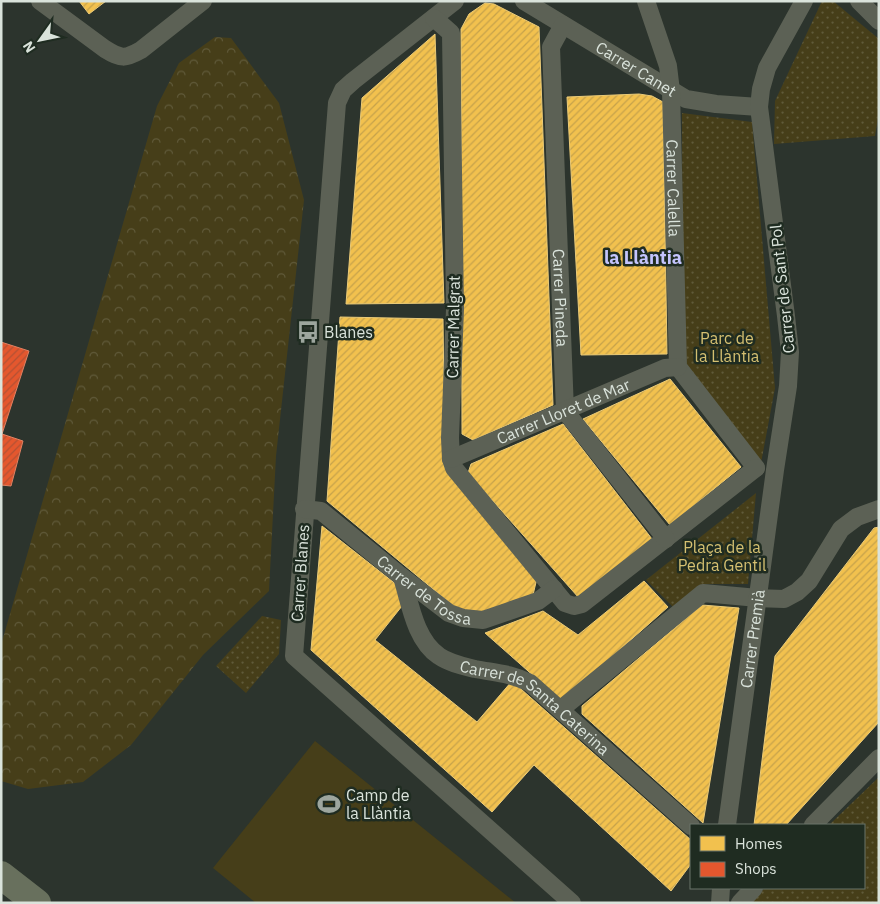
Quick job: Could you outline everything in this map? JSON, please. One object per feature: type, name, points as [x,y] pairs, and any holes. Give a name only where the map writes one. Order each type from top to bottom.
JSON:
[{"type":"highway","points":[[1,866],[32,898]]},
{"type":"highway","points":[[1,874],[32,898]]},
{"type":"street","points":[[40,1],[105,50],[124,58],[132,56],[141,50],[203,1]]},
{"type":"street","name":"Carrer Blanes","points":[[455,1],[353,81],[343,90],[337,103],[294,656],[572,903]]},
{"type":"street","name":"Carrer Canet","points":[[524,1],[686,99],[716,104],[759,107]]},
{"type":"street","name":"Carrer Calella","points":[[646,1],[668,66],[671,91],[678,367]]},
{"type":"street","name":"Carrer de Sant Pol","points":[[774,470],[788,386],[790,352],[778,242],[759,107],[761,89],[767,68],[804,1]]},
{"type":"street","points":[[859,1],[879,21]]},
{"type":"street","name":"Carrer Malgrat","points":[[434,18],[450,33],[455,309],[450,438],[451,459],[454,468],[565,603],[574,606],[582,604],[666,539]]},
{"type":"street","name":"Carrer Pineda","points":[[563,25],[551,47],[565,411]]},
{"type":"street","points":[[678,367],[756,468]]},
{"type":"street","name":"Carrer Lloret de Mar","points":[[451,459],[665,368],[678,367]]},
{"type":"street","points":[[565,411],[666,539],[756,468],[774,470]]},
{"type":"street","name":"Carrer Premià","points":[[727,824],[774,470]]},
{"type":"street","name":"Carrer de Tossa","points":[[304,509],[321,511],[402,577],[450,613],[462,618],[483,620],[538,601],[554,589]]},
{"type":"street","points":[[561,709],[703,593],[758,598],[784,598],[798,592],[809,581],[840,529],[857,517],[879,509]]},
{"type":"street","name":"Carrer de Santa Caterina","points":[[402,577],[418,629],[427,645],[439,656],[455,664],[514,675],[530,683],[690,825]]},
{"type":"street","points":[[814,824],[879,758]]},
{"type":"street","points":[[720,903],[721,889]]},
{"type":"street","points":[[740,903],[753,889]]},
{"type":"green space","points":[[822,1],[833,1],[879,39],[879,112],[875,136],[774,144],[775,101]]},
{"type":"green space","points":[[215,37],[231,38],[279,103],[304,200],[276,456],[269,591],[203,655],[131,745],[83,782],[28,789],[1,781],[1,645],[157,106],[179,63]]},
{"type":"green space","name":"Parc de la Llàntia","points":[[682,113],[752,122],[775,388],[761,463],[683,367]]},
{"type":"green space","name":"Plaça de la Pedra Gentil","points":[[756,493],[748,584],[703,584],[673,607],[646,580]]},
{"type":"green space","points":[[262,616],[281,620],[279,654],[246,693],[216,666]]},
{"type":"green space","name":"Camp de la Llàntia","points":[[315,741],[516,903],[256,903],[213,868]]},
{"type":"green space","points":[[879,777],[879,903],[749,903],[764,889],[865,889],[865,824],[830,824]]},
{"type":"building: Homes","points":[[79,1],[106,1],[89,14]]},
{"type":"building: Homes","points":[[485,3],[494,4],[539,27],[553,405],[473,440],[462,434],[461,29],[469,14]]},
{"type":"building: Homes","points":[[435,34],[444,303],[346,304],[362,98]]},
{"type":"building: Homes","points":[[639,94],[652,96],[663,102],[667,354],[581,355],[567,97]]},
{"type":"building: Homes","points":[[340,317],[443,319],[445,468],[537,578],[533,595],[469,616],[457,609],[327,501]]},
{"type":"building: Homes","points":[[670,379],[741,467],[670,525],[583,419]]},
{"type":"building: Homes","points":[[563,424],[652,539],[579,598],[468,473],[471,464]]},
{"type":"building: Homes","points":[[322,526],[397,585],[402,606],[375,640],[477,722],[512,681],[690,839],[690,865],[671,891],[534,765],[492,812],[311,650]]},
{"type":"building: Homes","points":[[879,527],[879,722],[787,824],[754,824],[775,656],[874,528]]},
{"type":"building: Homes","points":[[644,581],[668,607],[562,701],[485,633],[543,611],[578,635]]},
{"type":"building: Homes","points":[[702,605],[739,608],[703,823],[582,714],[582,706]]},
{"type":"building: Shops","points":[[1,342],[29,351],[2,434],[23,441],[11,486],[1,485]]},
{"type":"place","name":"Blanes","points":[[308,332]]},
{"type":"place","name":"Camp de la Llàntia","points":[[329,804]]},
{"type":"district","name":"la Llàntia","points":[[643,258]]}]
